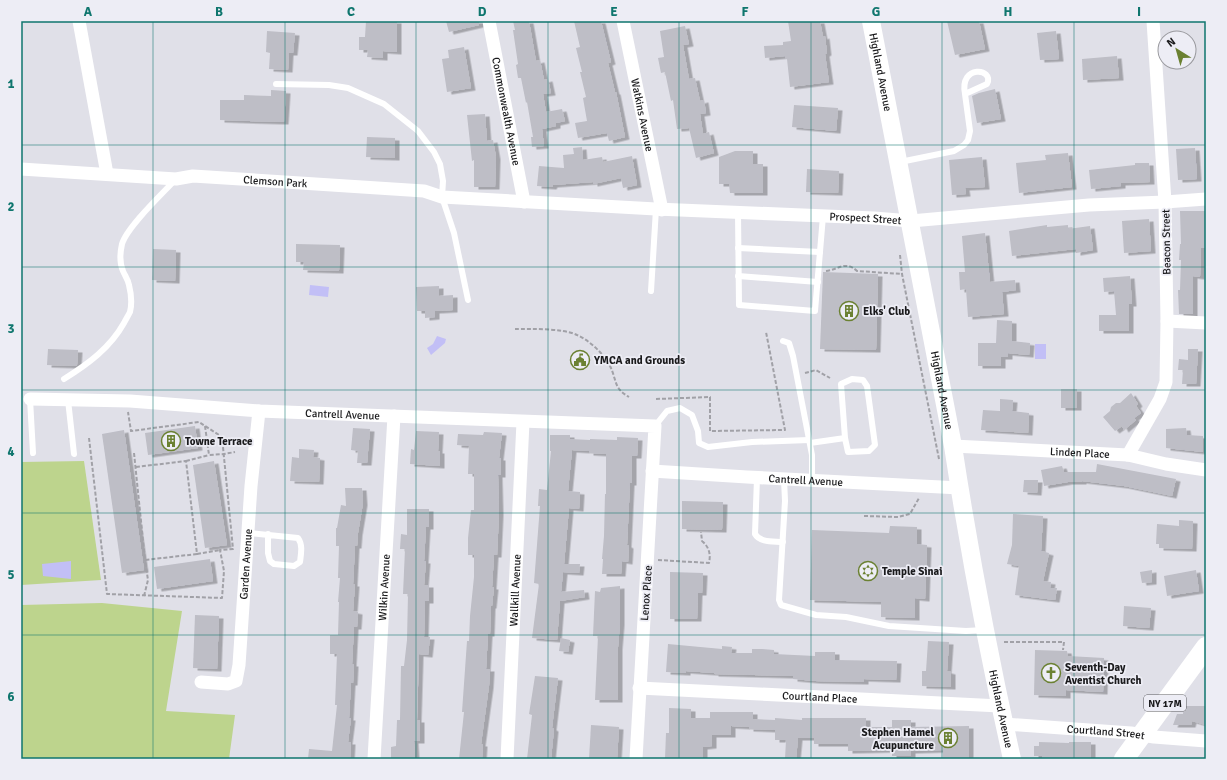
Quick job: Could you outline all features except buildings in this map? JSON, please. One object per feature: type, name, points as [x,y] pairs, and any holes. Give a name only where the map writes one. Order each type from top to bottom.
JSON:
[{"type":"main road","name":"NY 17M","points":[[1124,759],[1206,647]]},
{"type":"street","points":[[79,21],[107,174]]},
{"type":"street","name":"Commonwealth Avenue","points":[[489,21],[524,202]]},
{"type":"street","name":"Watkins Avenue","points":[[623,21],[659,209]]},
{"type":"street","name":"Highland Avenue","points":[[871,21],[953,446],[1000,706],[1012,759]]},
{"type":"street","name":"Beacon Street","points":[[1128,455],[1160,399],[1166,382],[1167,321],[1165,202],[1153,21]]},
{"type":"street","name":"Clemson Park","points":[[21,169],[176,179],[193,176],[424,191],[442,197],[524,202]]},
{"type":"street","name":"Prospect Street","points":[[524,202],[874,218],[910,221],[1089,205],[1206,199]]},
{"type":"street","points":[[1167,321],[1206,323]]},
{"type":"street","name":"Cantrell Avenue","points":[[30,399],[130,401],[259,411],[655,426]]},
{"type":"street","name":"Garden Avenue","points":[[200,682],[228,684],[236,680],[239,665],[248,533],[259,411]]},
{"type":"street","name":"Wilkin Avenue","points":[[374,759],[394,416]]},
{"type":"street","name":"Wallkill Avenue","points":[[506,759],[523,422]]},
{"type":"street","name":"Lenox Place","points":[[636,759],[655,426]]},
{"type":"street","name":"Linden Place","points":[[953,446],[1128,455],[1166,464],[1206,470]]},
{"type":"street","name":"Cantrell Avenue","points":[[652,471],[757,478],[960,488]]},
{"type":"street","name":"Courtland Place","points":[[639,688],[1000,706]]},
{"type":"street","name":"Courtland Street","points":[[1004,724],[1131,733],[1141,736],[1206,741]]},
{"type":"lane","points":[[899,163],[954,151],[964,145],[968,140],[970,131],[963,86],[965,80],[974,72],[978,71],[986,74],[989,81],[987,84],[965,94]]},
{"type":"lane","points":[[276,84],[329,84],[348,88],[384,104],[418,131],[434,152],[440,164],[444,181],[442,197],[454,233],[468,300]]},
{"type":"lane","points":[[64,379],[86,365],[105,350],[119,332],[130,312],[131,301],[129,282],[121,265],[120,254],[122,242],[146,210],[176,179]]},
{"type":"lane","points":[[651,291],[659,209]]},
{"type":"lane","points":[[738,212],[739,305],[815,311],[823,216]]},
{"type":"lane","points":[[738,248],[820,252]]},
{"type":"lane","points":[[738,276],[818,282]]},
{"type":"lane","points":[[783,341],[789,343],[793,356],[812,454],[812,480]]},
{"type":"lane","points":[[852,378],[863,380],[867,386],[875,444],[869,451],[848,452],[845,438],[841,384],[852,378]]},
{"type":"lane","points":[[30,399],[33,452]]},
{"type":"lane","points":[[68,400],[74,454]]},
{"type":"lane","points":[[655,426],[667,411],[680,408],[692,415],[698,431],[699,443],[708,446],[752,442],[809,441],[845,438]]},
{"type":"lane","points":[[757,478],[755,534],[757,538],[761,540],[783,542]]},
{"type":"lane","points":[[784,479],[785,501],[779,600],[782,605],[816,615],[846,617],[889,626],[966,631],[986,630]]},
{"type":"lane","points":[[248,533],[268,534],[298,538],[301,542],[302,552],[300,562],[294,566],[274,564],[270,561],[268,553],[268,534]]},
{"type":"path","points":[[900,252],[902,274],[940,464]]},
{"type":"path","points":[[823,271],[833,270],[840,266],[847,266],[857,271],[902,274]]},
{"type":"path","points":[[515,328],[567,332],[577,335],[599,351],[610,367],[621,393],[629,397]]},
{"type":"path","points":[[656,399],[710,397],[710,431],[785,430],[766,332]]},
{"type":"path","points":[[804,373],[816,370],[830,378]]},
{"type":"path","points":[[128,410],[131,430],[199,422],[222,437],[224,454],[233,548],[145,560]]},
{"type":"path","points":[[205,426],[209,455]]},
{"type":"path","points":[[89,438],[107,594],[222,598],[224,571],[220,550]]},
{"type":"path","points":[[136,467],[186,461],[209,455],[234,452]]},
{"type":"path","points":[[134,453],[148,580],[144,596]]},
{"type":"path","points":[[186,461],[197,554]]},
{"type":"path","points":[[657,560],[709,563],[711,554],[702,540],[701,532]]},
{"type":"path","points":[[1004,642],[1064,642],[1063,650]]},
{"type":"green space","points":[[84,461],[101,580],[21,585],[21,462]]},
{"type":"green space","points":[[102,603],[182,611],[166,711],[235,715],[229,759],[21,759],[21,605]]},
{"type":"water","points":[[310,285],[329,287],[328,297],[309,295]]},
{"type":"water","points":[[437,336],[446,339],[445,343],[431,355],[427,348],[433,344]]},
{"type":"water","points":[[1035,344],[1046,344],[1046,359],[1035,359]]},
{"type":"water","points":[[71,561],[71,579],[43,576],[42,564]]},
{"type":"place","name":"Elks' Club","points":[[849,311]]},
{"type":"place","name":"YMCA and Grounds","points":[[580,360]]},
{"type":"place","name":"Towne Terrace","points":[[171,441]]},
{"type":"place","name":"Temple Sinai","points":[[868,571]]},
{"type":"place","name":"Seventh-Day Aventist Church","points":[[1051,673]]},
{"type":"place","name":"Stephen Hamel Acupuncture","points":[[948,738]]}]
